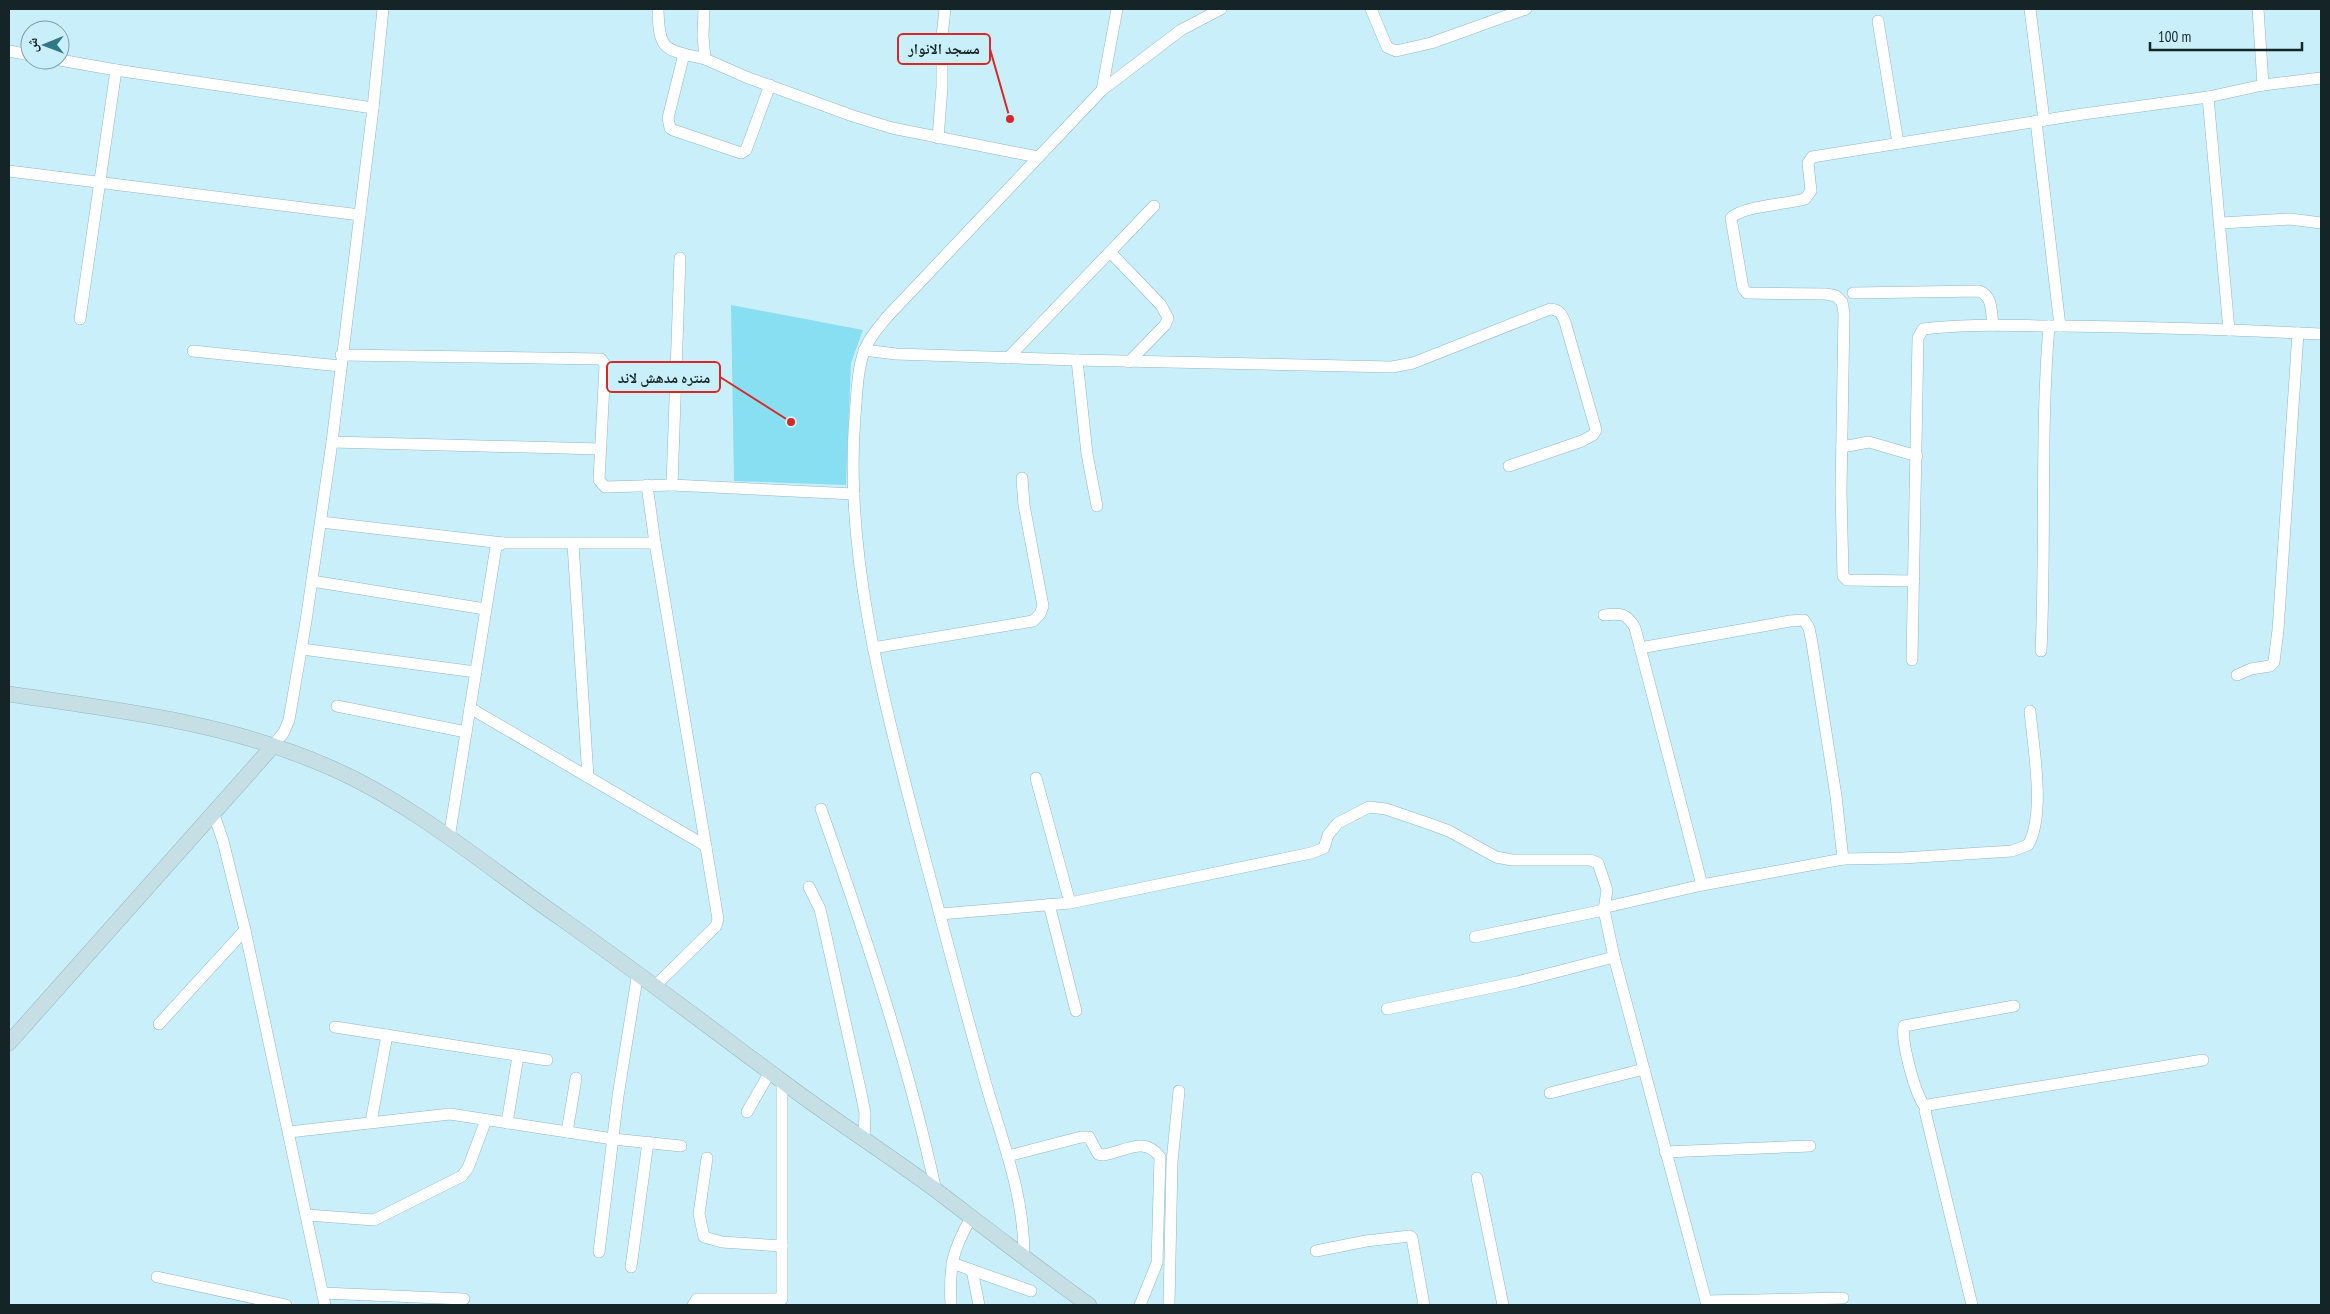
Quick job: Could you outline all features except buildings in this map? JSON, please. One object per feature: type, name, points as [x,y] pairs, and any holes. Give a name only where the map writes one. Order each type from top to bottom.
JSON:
[{"type":"main road","points":[[9,694],[195,723],[272,746],[332,768],[392,799],[656,985],[776,1077],[936,1190],[1024,1260],[1089,1305]]},
{"type":"main road","points":[[9,1043],[272,746]]},
{"type":"street","points":[[272,746],[284,732],[289,720],[302,649],[332,442],[373,108],[383,9]]},
{"type":"street","points":[[658,9],[660,41],[667,48],[705,59],[853,116],[892,128],[1038,157]]},
{"type":"street","points":[[704,9],[703,36],[705,59]]},
{"type":"street","points":[[938,138],[942,87],[942,36],[945,9]]},
{"type":"street","points":[[1102,90],[1117,9]]},
{"type":"street","points":[[1024,1260],[1025,1230],[1021,1207],[1008,1156],[982,1073],[891,730],[873,648],[860,560],[854,494],[853,438],[858,383],[864,350],[869,339],[887,317],[1102,90],[1181,30],[1221,9]]},
{"type":"street","points":[[1371,9],[1387,46],[1396,51],[1431,43],[1526,9]]},
{"type":"street","points":[[2030,9],[2055,326],[2046,367],[2043,518],[2044,578],[2041,651]]},
{"type":"street","points":[[2258,9],[2263,85]]},
{"type":"street","points":[[1878,21],[1898,143]]},
{"type":"street","points":[[684,54],[668,118],[670,128],[674,130],[741,153],[746,150],[770,85]]},
{"type":"street","points":[[70,62],[373,108]]},
{"type":"street","points":[[80,319],[116,70]]},
{"type":"street","points":[[1914,581],[1847,580],[1843,576],[1842,447],[1844,332],[1842,302],[1836,296],[1826,294],[1747,293],[1743,288],[1732,218],[1734,215],[1805,199],[1811,191],[1808,164],[1812,157],[2040,120],[2208,97],[2263,85],[2321,78]]},
{"type":"street","points":[[2208,97],[2229,330]]},
{"type":"street","points":[[9,171],[360,215]]},
{"type":"street","points":[[1008,358],[1154,206]]},
{"type":"street","points":[[2220,223],[2290,219],[2321,223]]},
{"type":"street","points":[[1110,252],[1161,305],[1168,318],[1165,325],[1129,362]]},
{"type":"street","points":[[672,485],[680,258]]},
{"type":"street","points":[[1853,293],[1979,291],[1986,293],[1990,300],[1993,325]]},
{"type":"street","points":[[864,350],[896,354],[1129,362],[1392,367],[1413,363],[1550,310],[1557,310],[1561,313],[1565,322],[1596,430],[1593,435],[1582,441],[1509,466]]},
{"type":"street","points":[[1912,660],[1920,333],[1923,329],[1945,326],[1993,325],[2321,334]]},
{"type":"street","points":[[2237,675],[2251,669],[2270,666],[2274,662],[2278,630],[2298,333]]},
{"type":"street","points":[[193,351],[341,361],[601,359],[605,365],[599,480],[605,487],[672,485],[854,494]]},
{"type":"street","points":[[1077,360],[1087,454],[1097,506]]},
{"type":"street","points":[[332,442],[600,449]]},
{"type":"street","points":[[1842,447],[1869,442],[1917,456]]},
{"type":"street","points":[[873,648],[1033,621],[1040,614],[1043,606],[1024,505],[1022,478]]},
{"type":"street","points":[[648,485],[655,543],[718,919],[717,923],[656,985]]},
{"type":"street","points":[[320,522],[502,543],[655,543]]},
{"type":"street","points":[[449,838],[494,552],[498,544],[502,543]]},
{"type":"street","points":[[574,544],[588,777]]},
{"type":"street","points":[[312,581],[486,608]]},
{"type":"street","points":[[1604,614],[1623,613],[1630,618],[1635,628],[1702,885]]},
{"type":"street","points":[[1640,648],[1804,620],[1809,628],[1812,643],[1836,796],[1843,859]]},
{"type":"street","points":[[302,649],[476,672]]},
{"type":"street","points":[[337,706],[466,732]]},
{"type":"street","points":[[470,708],[706,846]]},
{"type":"street","points":[[1475,937],[1604,910],[1702,885],[1843,859],[1903,858],[2019,850],[2028,845],[2036,824],[2030,711]]},
{"type":"street","points":[[1036,778],[1070,903]]},
{"type":"street","points":[[940,914],[1070,903],[1311,853],[1324,848],[1328,835],[1338,823],[1369,807],[1386,809],[1442,828],[1496,857],[1512,860],[1590,860],[1598,864],[1604,874],[1608,897],[1604,910],[1614,957],[1706,1303],[1843,1298]]},
{"type":"street","points":[[821,809],[864,933],[923,1129],[936,1190]]},
{"type":"street","points":[[213,812],[223,841],[245,930],[325,1305]]},
{"type":"street","points":[[808,887],[820,909],[864,1107],[864,1140]]},
{"type":"street","points":[[1049,904],[1076,1011]]},
{"type":"street","points":[[159,1024],[245,930]]},
{"type":"street","points":[[1387,1009],[1517,982],[1614,957]]},
{"type":"street","points":[[598,1252],[638,972]]},
{"type":"street","points":[[1972,1305],[1926,1108],[1916,1087],[1903,1038],[1904,1026],[2014,1006]]},
{"type":"street","points":[[335,1027],[547,1060]]},
{"type":"street","points":[[371,1122],[387,1035]]},
{"type":"street","points":[[507,1123],[518,1056]]},
{"type":"street","points":[[1926,1108],[1928,1105],[2052,1083],[2203,1060]]},
{"type":"street","points":[[1550,1094],[1644,1069]]},
{"type":"street","points":[[747,1112],[776,1077]]},
{"type":"street","points":[[693,1305],[698,1299],[782,1302],[776,1077]]},
{"type":"street","points":[[567,1132],[576,1078]]},
{"type":"street","points":[[1170,1305],[1172,1162],[1178,1091]]},
{"type":"street","points":[[289,1132],[440,1114],[613,1139],[681,1146]]},
{"type":"street","points":[[307,1215],[374,1220],[462,1176],[468,1168],[486,1120]]},
{"type":"street","points":[[1008,1156],[1081,1137],[1089,1137],[1098,1154],[1103,1155],[1144,1146],[1154,1149],[1160,1157],[1157,1263],[1140,1305]]},
{"type":"street","points":[[630,1267],[648,1142]]},
{"type":"street","points":[[1665,1152],[1810,1146]]},
{"type":"street","points":[[706,1158],[699,1214],[704,1237],[722,1242],[782,1246]]},
{"type":"street","points":[[1477,1178],[1503,1305]]},
{"type":"street","points":[[951,1305],[952,1263],[958,1239],[971,1218]]},
{"type":"street","points":[[1316,1250],[1366,1241],[1410,1236],[1412,1238],[1424,1305]]},
{"type":"street","points":[[952,1263],[1031,1291]]},
{"type":"street","points":[[972,1270],[979,1305]]},
{"type":"street","points":[[157,1277],[286,1305]]},
{"type":"street","points":[[323,1293],[464,1299]]},
{"type":"shaded area","points":[[731,305],[863,330],[851,363],[846,485],[734,481]]},
{"type":"place","name":"مسجد الانوار","points":[[1010,119]]},
{"type":"place","name":"منتره مدهش لاند","points":[[791,422]]}]
